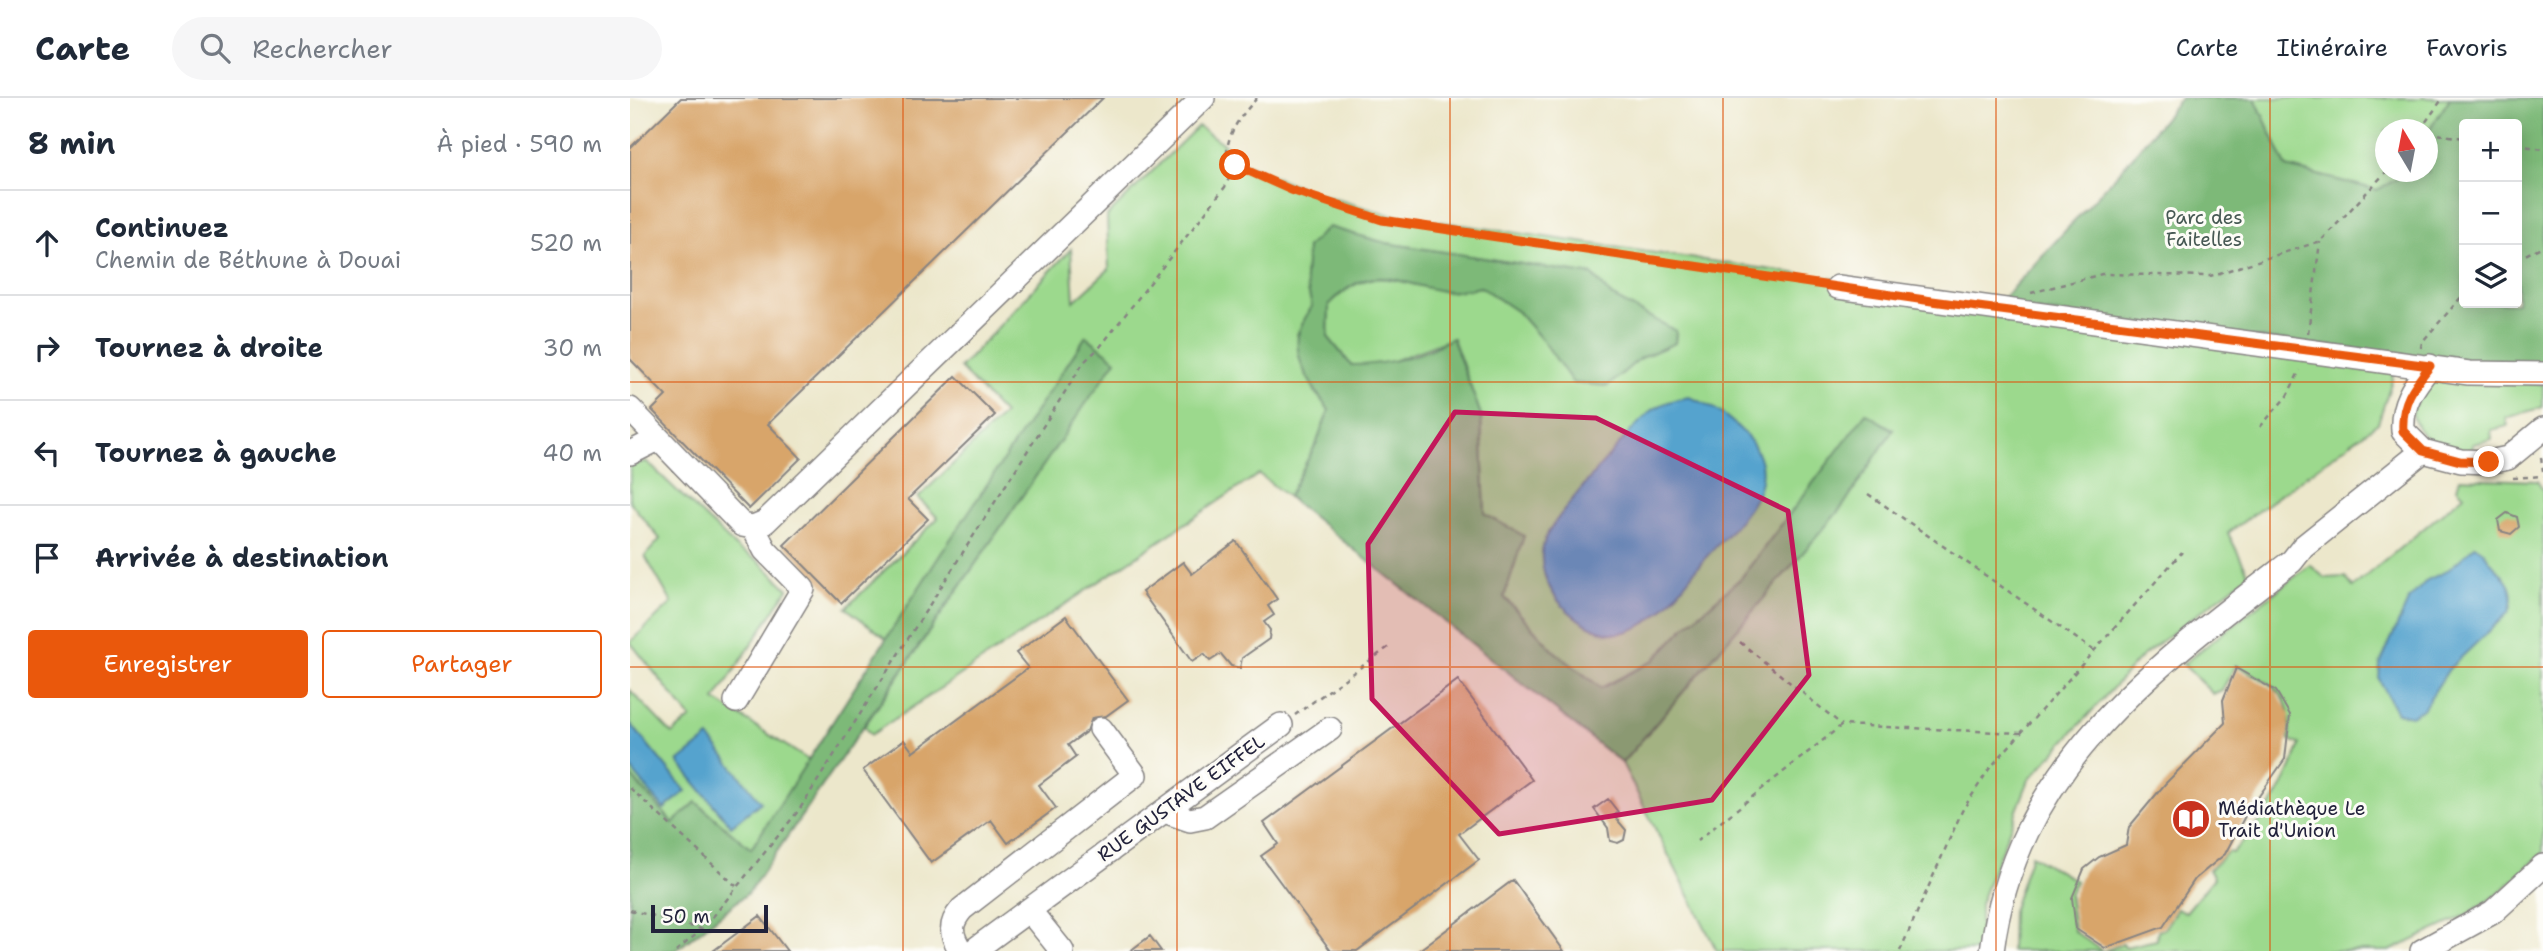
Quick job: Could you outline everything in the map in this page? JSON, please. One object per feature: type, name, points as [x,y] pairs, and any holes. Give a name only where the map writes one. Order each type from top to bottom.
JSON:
[{"type":"street","points":[[630,409],[742,526],[753,527],[765,522],[1203,98]]},
{"type":"street","points":[[1838,287],[2469,373],[2543,374]]},
{"type":"street","points":[[2424,365],[2402,412],[2403,431],[2423,451],[2460,461],[2489,462],[2508,458],[2543,429]]},
{"type":"street","points":[[630,453],[658,439]]},
{"type":"street","points":[[1992,951],[1997,910],[2014,857],[2043,802],[2082,746],[2171,654],[2292,561],[2303,547],[2423,451]]},
{"type":"street","points":[[736,701],[803,589],[765,550],[753,527]]},
{"type":"street","name":"RUE GUSTAVE EIFFEL","points":[[973,951],[1281,725]]},
{"type":"street","points":[[961,951],[951,929],[954,918],[962,909],[1135,775],[1101,729]]},
{"type":"street","points":[[1164,811],[1190,820],[1205,817],[1330,729]]},
{"type":"street","points":[[2423,951],[2493,912],[2543,866]]},
{"type":"street","points":[[1029,910],[1062,951]]},
{"type":"path","points":[[1257,98],[1241,116],[1225,143],[1227,161],[1291,190],[1382,220],[1838,287]]},
{"type":"path","points":[[2428,119],[2443,98]]},
{"type":"path","points":[[2438,134],[2459,137]]},
{"type":"path","points":[[2522,146],[2543,149]]},
{"type":"path","points":[[676,951],[703,929],[799,810],[1084,362],[1100,347],[1225,187],[1235,165]]},
{"type":"path","points":[[2026,294],[2102,274],[2210,276],[2320,241],[2376,182]]},
{"type":"path","points":[[2260,427],[2287,396],[2302,364],[2320,241]]},
{"type":"path","points":[[2522,256],[2543,246]]},
{"type":"path","points":[[2424,365],[2422,342],[2459,300]]},
{"type":"path","points":[[2542,451],[2543,471]]},
{"type":"path","points":[[1868,494],[2096,652]]},
{"type":"path","points":[[1900,951],[1962,811],[1989,769],[2096,652],[2182,552]]},
{"type":"path","points":[[1740,642],[1842,725],[2020,733]]},
{"type":"path","name":"RUE GUSTAVE EIFFEL","points":[[1281,725],[1390,646]]},
{"type":"path","points":[[1696,841],[1842,725]]},
{"type":"path","points":[[631,789],[736,886]]},
{"type":"path","points":[[630,910],[703,929]]},
{"type":"highlighted area","points":[[1455,412],[1596,418],[1788,511],[1809,675],[1712,800],[1499,834],[1372,699],[1368,544]]},
{"type":"green space","name":"Parc des Faitelles","points":[[2181,98],[2255,98],[2286,167],[2377,190],[2391,182],[2438,182],[2436,119],[2450,98],[2543,98],[2543,364],[2469,363],[1996,306],[2123,168]]},
{"type":"green space","points":[[2255,98],[2450,98],[2436,119],[2375,119],[2375,182],[2391,182],[2377,190],[2286,167]]},
{"type":"green space","points":[[1198,126],[1235,152],[1240,162],[1312,192],[1387,214],[1931,293],[2396,353],[2392,380],[2378,423],[2228,533],[2249,575],[2141,657],[2029,780],[1980,904],[1980,951],[1717,951],[1622,763],[1843,506],[1893,429],[1866,414],[1741,578],[1686,626],[1653,661],[1601,688],[1554,651],[1504,597],[1515,565],[1485,515],[1481,415],[1453,338],[1382,365],[1351,365],[1328,337],[1329,305],[1358,283],[1370,279],[1395,280],[1447,291],[1481,287],[1518,312],[1544,342],[1608,386],[1640,358],[1675,343],[1676,331],[1611,296],[1593,275],[1386,243],[1328,227],[1305,278],[1312,306],[1297,334],[1315,392],[1329,410],[1317,442],[1288,497],[1259,474],[871,735],[864,727],[1115,360],[1086,336],[887,639],[846,608],[938,518],[918,498],[1004,414],[960,368],[1071,249],[1074,301],[1109,269],[1107,216]]},
{"type":"green space","points":[[1328,227],[1386,243],[1593,275],[1611,296],[1676,331],[1675,343],[1640,358],[1608,386],[1573,383],[1544,342],[1518,312],[1481,287],[1447,291],[1396,280],[1370,279],[1344,291],[1329,305],[1328,337],[1351,365],[1403,358],[1452,338],[1481,415],[1485,514],[1524,536],[1504,597],[1554,651],[1601,688],[1653,661],[1686,626],[1741,578],[1866,413],[1893,430],[1843,506],[1622,763],[1288,497],[1317,442],[1329,410],[1306,375],[1298,346],[1300,328],[1312,306],[1305,278],[1307,247]]},
{"type":"green space","points":[[1086,336],[1116,360],[749,892],[675,951],[630,951],[630,775],[673,823],[696,802],[751,849],[938,558]]},
{"type":"green space","points":[[2440,378],[2543,384],[2543,407],[2506,418],[2508,426],[2491,430],[2492,439],[2473,444],[2472,452],[2441,445],[2419,430],[2412,409],[2430,383]]},
{"type":"green space","points":[[646,461],[738,549],[759,561],[788,589],[715,700],[810,761],[751,849],[696,802],[673,823],[630,775],[630,690],[672,734],[691,718],[630,642],[672,603],[645,556],[660,539],[630,502],[630,466]]},
{"type":"green space","points":[[2460,478],[2537,481],[2543,490],[2543,853],[2498,894],[2465,916],[2390,951],[2104,951],[2123,944],[2126,947],[2157,940],[2158,931],[2164,929],[2177,909],[2186,912],[2214,878],[2209,870],[2228,852],[2232,853],[2273,803],[2300,744],[2289,740],[2288,711],[2279,692],[2271,685],[2236,665],[2222,690],[2213,694],[2183,664],[2310,565],[2325,578],[2345,577],[2353,587],[2464,495],[2457,488]]},
{"type":"green space","points":[[2031,855],[2076,881],[2069,895],[2074,931],[2102,951],[2011,951],[2012,912]]},
{"type":"water","points":[[1689,397],[1704,403],[1730,420],[1756,450],[1762,467],[1754,501],[1657,615],[1646,623],[1620,633],[1597,630],[1569,612],[1553,593],[1543,567],[1545,539],[1578,493],[1645,417],[1662,404]]},
{"type":"water","points":[[2475,546],[2483,551],[2509,584],[2512,596],[2509,612],[2449,669],[2423,709],[2411,716],[2397,713],[2379,679],[2380,664],[2409,599],[2427,580],[2447,571]]},
{"type":"water","points":[[630,723],[686,791],[664,809],[630,768]]},
{"type":"water","points":[[709,737],[761,802],[731,826],[678,762]]},
{"type":"building","points":[[681,98],[1103,98],[768,424],[801,458],[749,509],[652,410],[666,396],[630,359],[630,148]]},
{"type":"building","points":[[956,376],[995,415],[908,499],[928,519],[841,603],[784,545]]},
{"type":"building","points":[[2507,513],[2517,517],[2519,527],[2511,534],[2500,531],[2498,520]]},
{"type":"building","points":[[1236,541],[1277,599],[1268,606],[1274,615],[1264,622],[1270,630],[1269,639],[1242,658],[1240,668],[1231,666],[1221,654],[1210,661],[1204,654],[1192,662],[1142,592],[1183,562],[1192,574]]},
{"type":"building","points":[[1066,616],[1128,700],[1106,716],[1092,718],[1087,731],[1068,745],[1076,757],[1039,785],[1056,808],[1008,843],[991,820],[931,863],[863,770],[904,740],[913,752],[1028,668],[1016,653]]},
{"type":"building","name":"Médiathèque Le Trait d'Union","points":[[2236,668],[2276,691],[2290,715],[2285,759],[2245,816],[2225,854],[2195,879],[2163,927],[2105,948],[2076,929],[2072,898],[2084,869],[2099,857],[2126,845],[2129,827],[2165,784],[2225,723],[2223,700]]},
{"type":"building","points":[[1458,680],[1532,780],[1459,834],[1479,860],[1357,951],[1331,951],[1261,856],[1278,844],[1264,823]]},
{"type":"building","points":[[1608,799],[1618,812],[1614,816],[1626,830],[1624,840],[1618,843],[1610,841],[1608,828],[1594,809]]},
{"type":"building","points":[[1513,880],[1564,951],[1418,951]]},
{"type":"building","points":[[760,916],[787,951],[713,951]]},
{"type":"building","points":[[1150,936],[1161,951],[1130,951]]},
{"type":"place","name":"Médiathèque Le Trait d'Union","points":[[2191,819]]},
{"type":"route","points":[[1235,165],[1291,190],[1382,220],[1932,301],[2418,363],[2430,366],[2413,387],[2402,412],[2403,431],[2423,451],[2460,461],[2489,462]]}]
